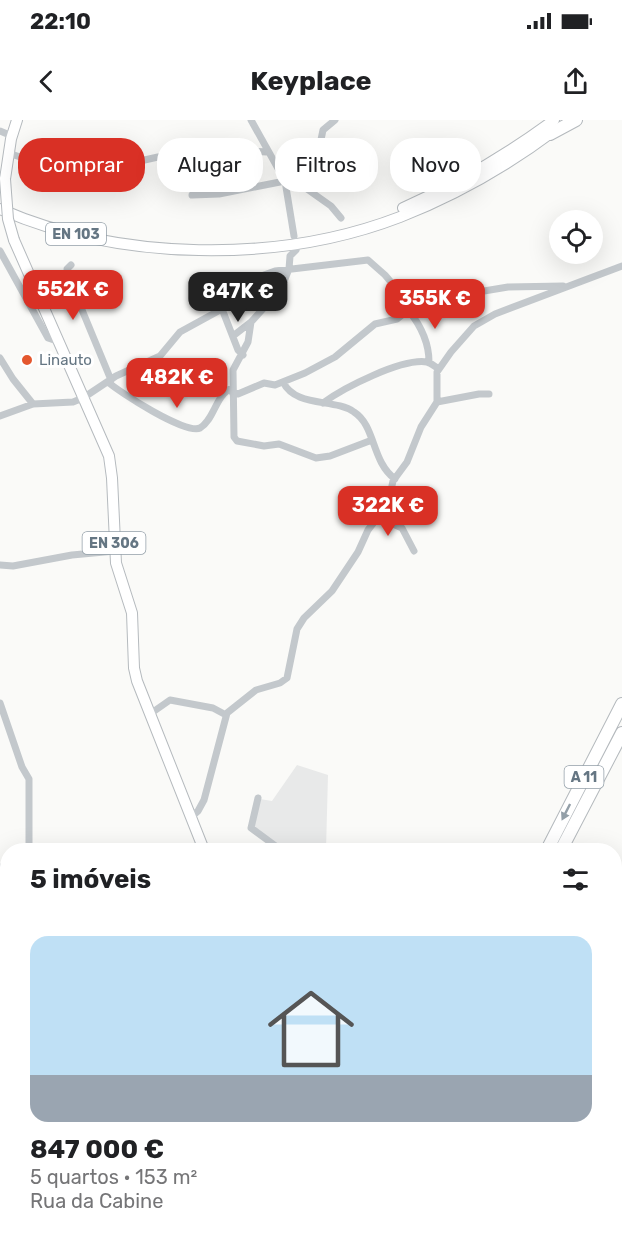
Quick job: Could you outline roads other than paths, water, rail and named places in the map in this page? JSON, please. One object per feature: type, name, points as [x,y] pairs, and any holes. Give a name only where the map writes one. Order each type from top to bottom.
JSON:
[{"type":"highway","points":[[549,134],[576,120]]},
{"type":"highway","name":"A 11","points":[[551,843],[622,704]]},
{"type":"highway","name":"A 11","points":[[565,843],[622,733]]},
{"type":"main road","name":"EN 306","points":[[17,120],[8,153],[5,179],[8,219],[14,240],[57,341],[109,456],[115,551],[118,572],[132,613],[134,668],[201,843]]},
{"type":"main road","name":"EN 103","points":[[280,244],[360,223],[446,189],[506,154],[554,120]]},
{"type":"main road","name":"EN 103","points":[[0,209],[34,224],[106,242],[155,249],[192,251],[322,239],[399,218],[448,197],[490,174],[569,120]]},
{"type":"street","points":[[251,120],[275,165]]},
{"type":"street","points":[[321,138],[323,130],[335,120]]},
{"type":"street","points":[[0,131],[12,136]]},
{"type":"street","points":[[8,153],[48,166],[95,171],[158,157],[234,150],[267,152]]},
{"type":"street","points":[[192,195],[219,194],[275,183]]},
{"type":"street","points":[[287,192],[294,236]]},
{"type":"street","points":[[311,192],[331,206],[341,218]]},
{"type":"street","points":[[233,336],[251,322],[281,289],[289,269],[290,256],[296,250]]},
{"type":"street","points":[[0,251],[48,338],[57,341]]},
{"type":"street","points":[[0,416],[33,404],[73,402],[83,398],[110,381],[160,356],[180,332],[222,309],[264,275],[289,269],[368,260],[385,275],[410,309],[422,330],[429,353],[429,362]]},
{"type":"street","points":[[70,265],[67,269],[68,276],[110,381],[116,389],[160,415],[194,429],[202,426],[222,395],[232,390]]},
{"type":"street","points":[[191,818],[204,800],[226,715],[256,690],[280,683],[287,678],[297,629],[304,618],[337,584],[388,504],[395,479],[407,462],[421,427],[437,402],[436,372],[474,326],[495,314],[622,266]]},
{"type":"street","points":[[232,390],[238,394],[264,383],[282,382],[335,357],[375,324],[397,319],[418,303],[508,287],[571,285]]},
{"type":"street","points":[[222,309],[243,355]]},
{"type":"street","points":[[251,322],[248,342],[233,370],[234,437],[237,441],[264,446],[279,444],[316,458],[330,456],[372,440]]},
{"type":"street","points":[[0,358],[12,379],[33,404]]},
{"type":"street","points":[[323,403],[348,387],[396,366],[412,362],[429,362],[439,369]]},
{"type":"street","points":[[282,382],[290,391],[314,404],[339,405],[358,414],[372,440],[382,468],[395,479]]},
{"type":"street","points":[[437,402],[489,394]]},
{"type":"street","points":[[381,512],[386,521],[402,528],[414,551]]},
{"type":"street","points":[[0,565],[13,566],[72,555],[115,551]]},
{"type":"street","points":[[150,714],[170,700],[213,708],[226,715]]},
{"type":"street","points":[[0,703],[22,767],[29,779],[29,843]]},
{"type":"street","points":[[258,798],[251,828],[271,843]]},
{"type":"place","name":"Linauto","points":[[27,360]]}]
